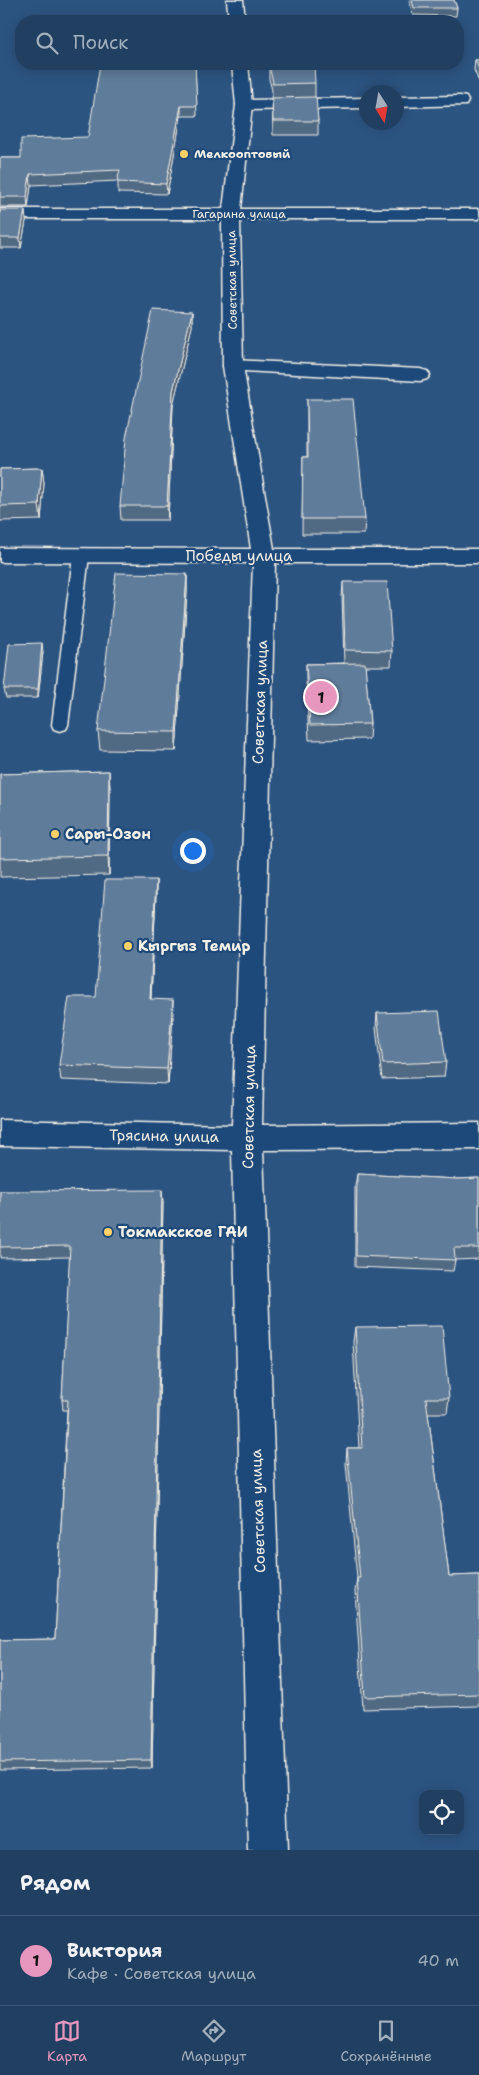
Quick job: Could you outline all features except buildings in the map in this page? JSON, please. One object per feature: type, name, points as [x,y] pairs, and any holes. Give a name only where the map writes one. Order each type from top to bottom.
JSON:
[{"type":"main road","points":[[235,0],[236,15]]},
{"type":"main road","name":"Советская улица","points":[[241,70],[244,105],[232,214],[234,366],[264,556],[247,1138],[268,1850]]},
{"type":"main road","points":[[404,102],[460,101]]},
{"type":"main road","points":[[244,105],[359,103]]},
{"type":"main road","name":"Гагарина улица","points":[[0,214],[479,214]]},
{"type":"main road","points":[[234,366],[420,374]]},
{"type":"main road","name":"Победы улица","points":[[0,555],[479,556]]},
{"type":"main road","name":"Трясина улица","points":[[0,1133],[247,1138],[479,1136]]},
{"type":"lane","points":[[60,725],[81,556]]},
{"type":"place","name":"Мелкооптовый","points":[[184,154]]},
{"type":"place","name":"Виктория","points":[[321,697]]},
{"type":"place","name":"Сары-Озон","points":[[55,834]]},
{"type":"place","name":"Кыргыз Темир","points":[[128,946]]},
{"type":"place","name":"Токмакское ГАИ","points":[[108,1232]]}]
